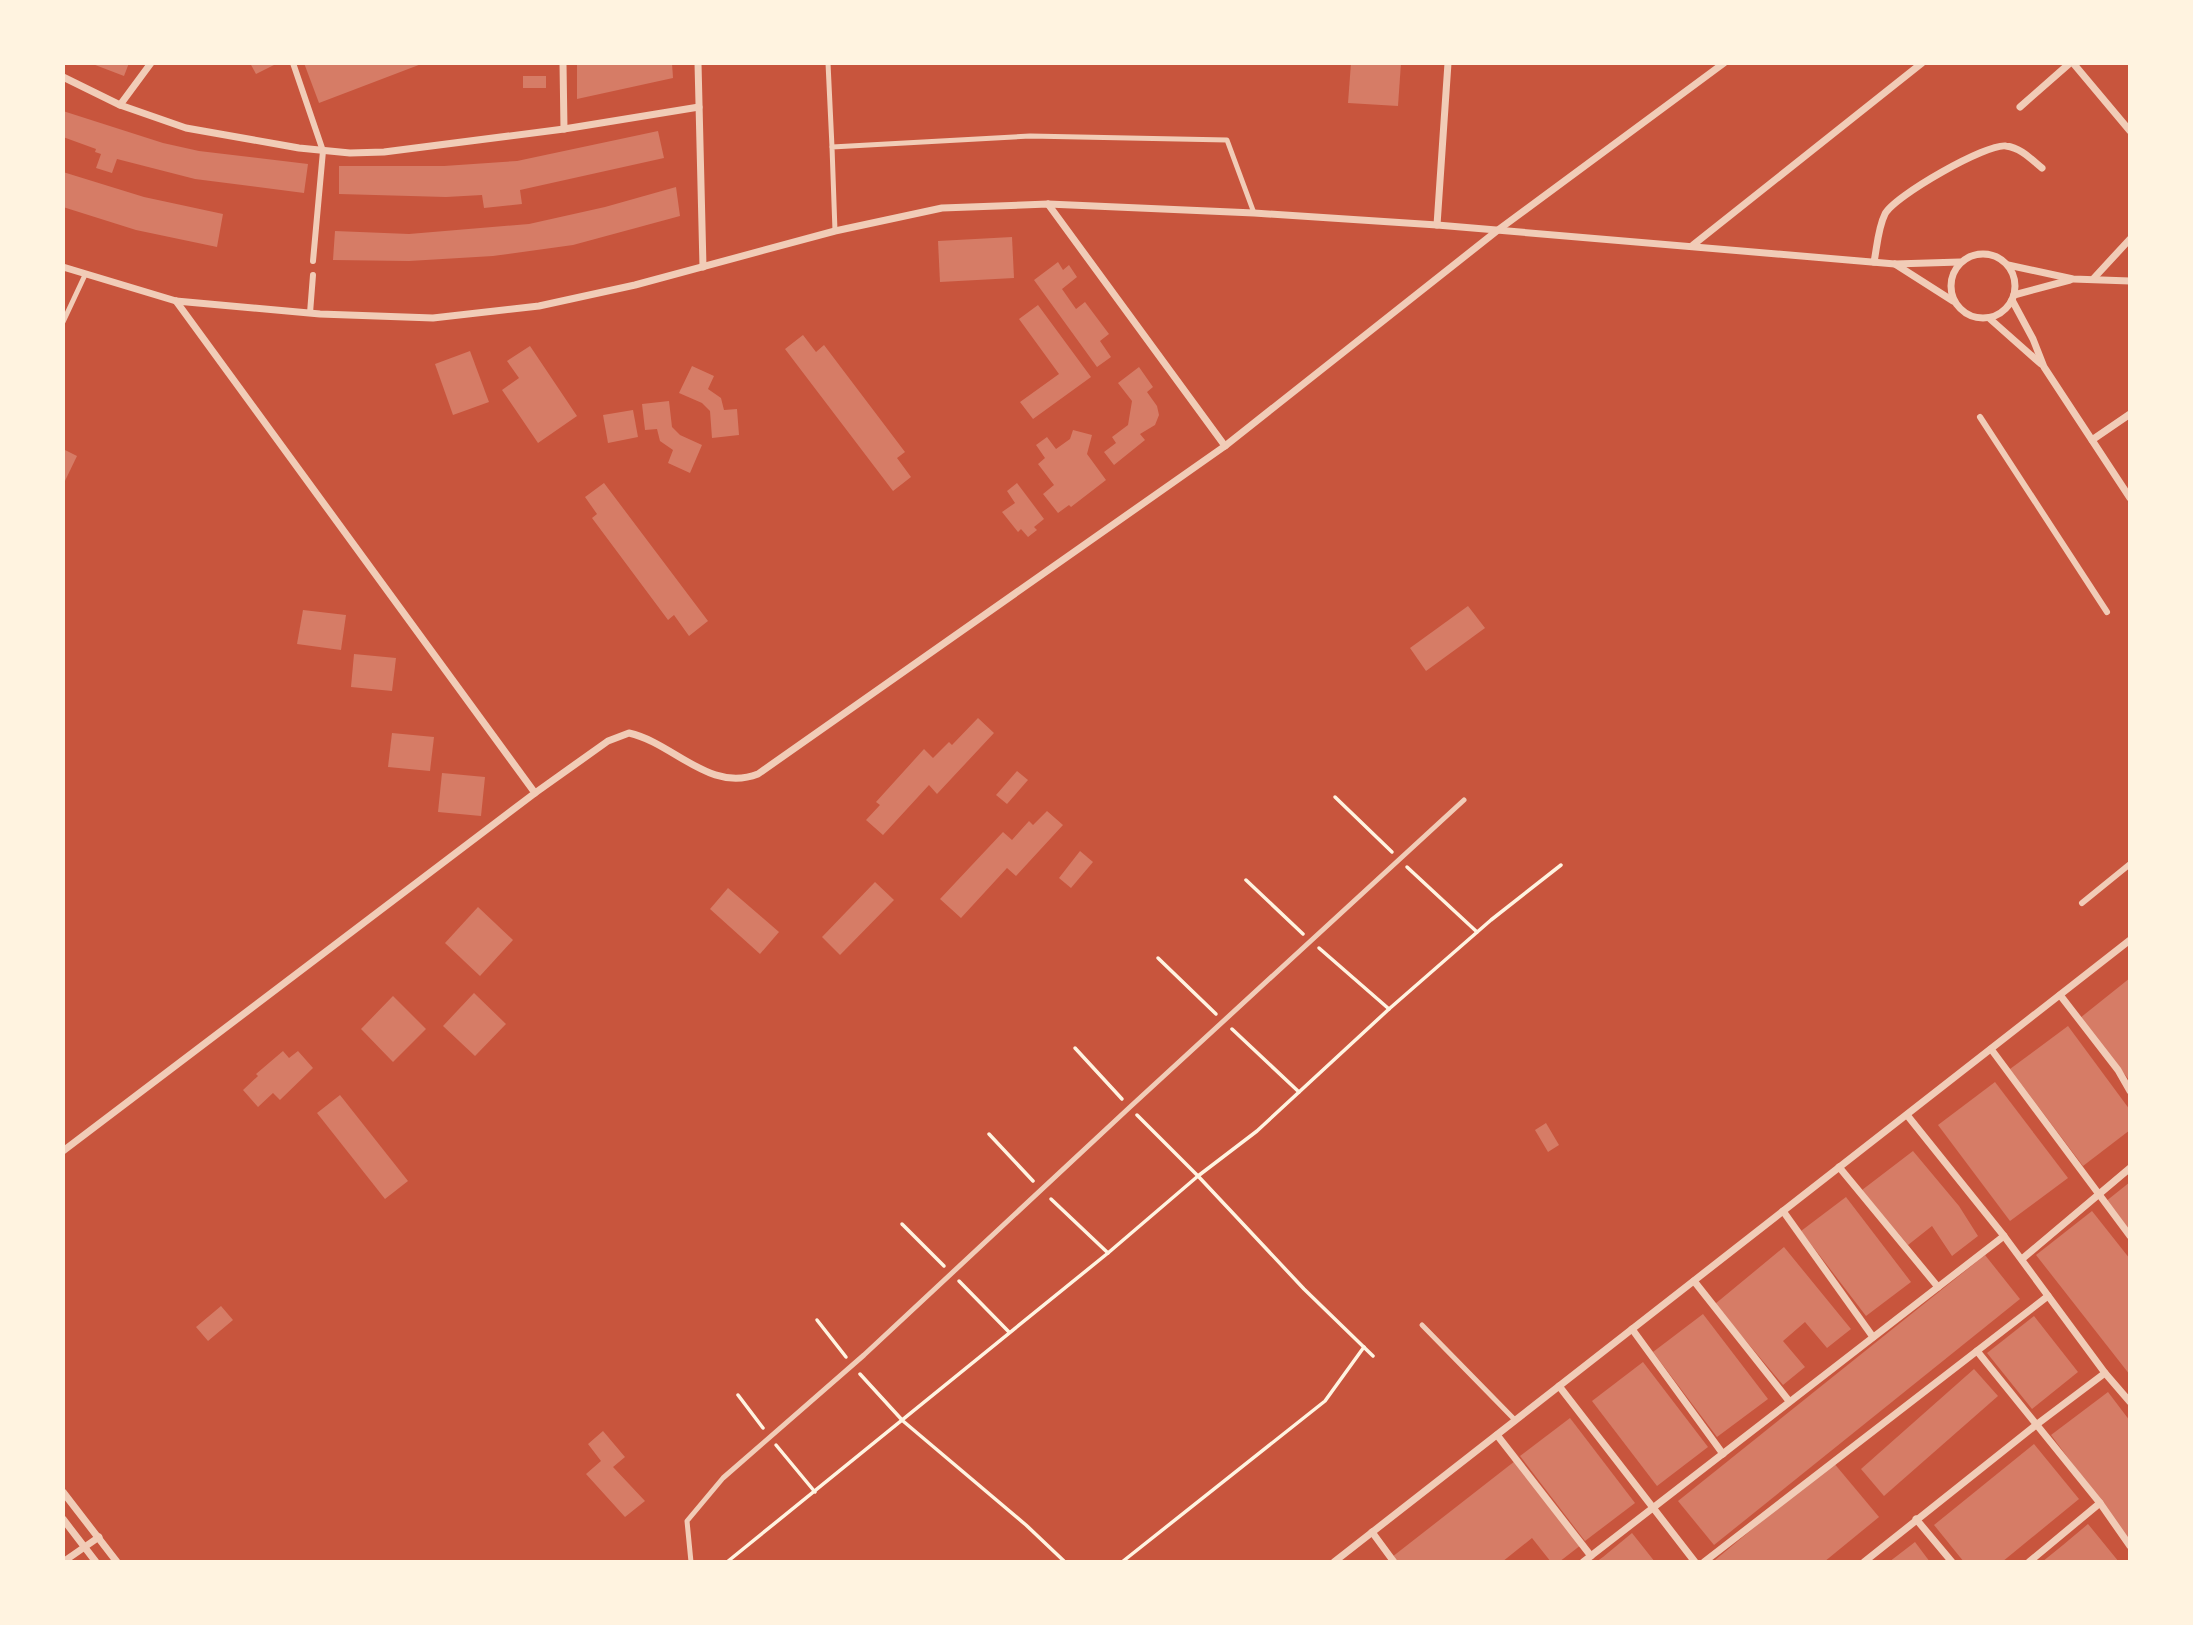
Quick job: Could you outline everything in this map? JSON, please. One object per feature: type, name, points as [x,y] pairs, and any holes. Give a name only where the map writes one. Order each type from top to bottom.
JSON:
[{"type":"street","points":[[120,105],[151,63]]},
{"type":"street","points":[[293,63],[323,150],[313,261]]},
{"type":"street","points":[[563,63],[564,129]]},
{"type":"street","points":[[698,63],[703,267]]},
{"type":"street","points":[[1437,225],[1448,63]]},
{"type":"street","points":[[63,1151],[535,793],[608,741],[629,733],[723,779],[746,779],[775,764],[1225,446],[1498,230],[1724,63]]},
{"type":"street","points":[[1693,246],[1922,63]]},
{"type":"street","points":[[2020,107],[2072,63],[2130,131]]},
{"type":"street","points":[[63,77],[120,105],[186,128],[323,150],[384,152],[564,129],[699,107]]},
{"type":"street","points":[[1874,262],[1886,213],[1893,204],[1920,185],[1996,145],[2017,149],[2042,168]]},
{"type":"street","points":[[1048,204],[1225,446]]},
{"type":"street","points":[[63,267],[176,301],[310,313],[433,318],[539,306],[703,267],[835,230],[942,208],[1048,204],[1254,213],[1437,225],[1895,264],[1960,262]]},
{"type":"street","points":[[2094,278],[2130,239]]},
{"type":"street","points":[[1953,301],[1950,287],[1952,273],[1960,262],[1972,255],[1985,253],[2008,265],[2073,279]]},
{"type":"street","points":[[1895,264],[1953,301],[1962,312],[1975,318],[1990,318],[2007,308],[2013,298],[2015,285],[2008,265]]},
{"type":"street","points":[[310,313],[313,275]]},
{"type":"street","points":[[2013,298],[2073,279],[2130,281]]},
{"type":"street","points":[[2013,298],[2044,367],[2130,498]]},
{"type":"street","points":[[176,301],[535,793]]},
{"type":"street","points":[[1990,318],[2044,367]]},
{"type":"street","points":[[2092,440],[2130,414]]},
{"type":"street","points":[[1980,417],[2107,612]]},
{"type":"street","points":[[2082,903],[2130,864]]},
{"type":"street","points":[[1334,1562],[2130,940]]},
{"type":"street","points":[[2060,995],[2118,1070],[2130,1091]]},
{"type":"street","points":[[1991,1049],[2130,1237]]},
{"type":"street","points":[[1907,1115],[2022,1259],[2105,1373],[2130,1401]]},
{"type":"street","points":[[1839,1167],[1938,1287]]},
{"type":"street","points":[[2022,1259],[2130,1168]]},
{"type":"street","points":[[1783,1211],[1873,1337]]},
{"type":"street","points":[[1583,1562],[1654,1510],[1789,1401],[2004,1236]]},
{"type":"street","points":[[1694,1281],[1789,1401]]},
{"type":"street","points":[[1704,1562],[2048,1296]]},
{"type":"street","points":[[1632,1329],[1723,1454]]},
{"type":"street","points":[[1977,1351],[2100,1503],[2130,1546]]},
{"type":"street","points":[[1864,1562],[2105,1373]]},
{"type":"street","points":[[1559,1386],[1695,1562]]},
{"type":"street","points":[[1497,1435],[1591,1556]]},
{"type":"street","points":[[63,1493],[117,1562]]},
{"type":"street","points":[[2029,1562],[2100,1503]]},
{"type":"street","points":[[63,1519],[96,1562]]},
{"type":"street","points":[[1916,1519],[1952,1562]]},
{"type":"street","points":[[1372,1532],[1394,1562]]},
{"type":"street","points":[[63,1562],[99,1537]]},
{"type":"lane","points":[[828,63],[835,230]]},
{"type":"lane","points":[[832,147],[1030,136],[1227,139],[1254,213]]},
{"type":"lane","points":[[63,322],[85,275]]},
{"type":"lane","points":[[691,1562],[687,1521],[723,1478],[852,1365],[1464,800]]},
{"type":"lane","points":[[1422,1325],[1516,1420]]},
{"type":"path","points":[[727,1562],[1256,1131],[1491,920],[1561,865]]},
{"type":"path","points":[[1075,1048],[1304,1289],[1373,1356]]},
{"type":"path","points":[[817,1320],[852,1365],[903,1421],[1026,1525],[1065,1562]]},
{"type":"path","points":[[1122,1562],[1325,1401],[1364,1348]]},
{"type":"building","points":[[90,63],[129,63],[124,76]]},
{"type":"building","points":[[250,63],[278,63],[256,74]]},
{"type":"building","points":[[304,63],[424,63],[319,103]]},
{"type":"building","points":[[577,63],[672,63],[673,78],[577,99]]},
{"type":"building","points":[[1351,63],[1401,63],[1398,106],[1348,103]]},
{"type":"building","points":[[523,76],[546,76],[546,88],[523,88]]},
{"type":"building","points":[[63,111],[163,143],[199,151],[308,164],[304,193],[195,179],[117,159],[112,173],[96,168],[101,154],[95,152],[96,149],[63,137]]},
{"type":"building","points":[[658,131],[664,158],[520,190],[522,204],[484,208],[482,195],[446,197],[339,194],[339,166],[444,166],[517,161]]},
{"type":"building","points":[[63,172],[144,197],[223,214],[217,247],[136,230],[63,207]]},
{"type":"building","points":[[676,187],[680,216],[573,245],[493,256],[409,261],[333,260],[335,231],[409,234],[529,224]]},
{"type":"building","points":[[1012,237],[1014,278],[940,282],[938,241]]},
{"type":"building","points":[[1058,262],[1063,270],[1069,265],[1077,277],[1062,289],[1076,309],[1085,302],[1109,334],[1100,341],[1111,357],[1097,367],[1034,280]]},
{"type":"building","points":[[1038,305],[1091,377],[1033,419],[1020,402],[1059,374],[1019,319]]},
{"type":"building","points":[[803,335],[816,352],[824,345],[905,452],[897,458],[911,477],[893,491],[785,349]]},
{"type":"building","points":[[530,346],[577,416],[538,443],[502,390],[519,378],[507,361]]},
{"type":"building","points":[[470,351],[489,402],[453,415],[435,364]]},
{"type":"building","points":[[692,366],[714,376],[708,389],[721,398],[724,410],[737,409],[739,435],[712,438],[710,411],[702,403],[679,393]]},
{"type":"building","points":[[1139,367],[1153,387],[1147,392],[1157,406],[1159,415],[1155,425],[1140,434],[1145,440],[1114,465],[1104,452],[1116,443],[1112,437],[1128,425],[1132,401],[1118,383]]},
{"type":"building","points":[[669,401],[672,427],[680,435],[702,445],[690,473],[668,463],[673,450],[660,441],[657,429],[645,430],[642,404]]},
{"type":"building","points":[[633,410],[638,437],[608,443],[603,415]]},
{"type":"building","points":[[1073,430],[1092,435],[1087,454],[1106,480],[1071,507],[1069,505],[1058,513],[1043,494],[1054,485],[1038,464],[1045,458],[1036,445],[1047,437],[1056,449],[1070,439]]},
{"type":"building","points":[[63,449],[77,456],[63,485]]},
{"type":"building","points":[[604,483],[708,621],[689,636],[674,615],[668,620],[592,518],[597,514],[585,497]]},
{"type":"building","points":[[1017,483],[1044,519],[1034,527],[1037,530],[1028,537],[1021,529],[1018,532],[1002,512],[1015,503],[1007,491]]},
{"type":"building","points":[[1468,606],[1485,628],[1426,671],[1410,648]]},
{"type":"building","points":[[303,610],[346,615],[341,650],[297,644]]},
{"type":"building","points":[[354,654],[396,658],[392,691],[351,687]]},
{"type":"building","points":[[978,718],[994,733],[937,794],[929,785],[883,835],[866,820],[880,805],[876,802],[924,749],[933,758],[949,742],[952,745]]},
{"type":"building","points":[[392,733],[434,737],[430,771],[388,767]]},
{"type":"building","points":[[1017,771],[1028,780],[1007,804],[996,795]]},
{"type":"building","points":[[442,773],[485,777],[481,816],[438,812]]},
{"type":"building","points":[[1047,811],[1063,825],[1016,876],[1007,868],[961,918],[940,899],[1003,832],[1012,840],[1029,821],[1033,825]]},
{"type":"building","points":[[1080,851],[1093,862],[1071,888],[1059,878]]},
{"type":"building","points":[[875,882],[894,900],[840,955],[822,937]]},
{"type":"building","points":[[728,888],[779,932],[760,954],[710,909]]},
{"type":"building","points":[[478,907],[513,940],[480,976],[445,943]]},
{"type":"building","points":[[2130,978],[2130,1081],[2080,1018]]},
{"type":"building","points":[[474,993],[506,1024],[475,1056],[443,1026]]},
{"type":"building","points":[[393,996],[426,1029],[393,1062],[361,1029]]},
{"type":"building","points":[[2068,1026],[2130,1110],[2130,1130],[2083,1166],[2010,1069]]},
{"type":"building","points":[[283,1051],[289,1058],[298,1051],[313,1068],[280,1100],[273,1093],[258,1107],[243,1090],[258,1076],[256,1074]]},
{"type":"building","points":[[1995,1082],[2068,1178],[2010,1221],[1938,1125]]},
{"type":"building","points":[[340,1095],[408,1181],[385,1199],[317,1113]]},
{"type":"building","points":[[1546,1123],[1559,1145],[1548,1152],[1535,1130]]},
{"type":"building","points":[[1913,1151],[1959,1206],[1978,1236],[1952,1256],[1932,1226],[1908,1245],[1862,1190]]},
{"type":"building","points":[[2130,1182],[2130,1234],[2105,1202]]},
{"type":"building","points":[[1846,1197],[1911,1282],[1866,1316],[1801,1231]]},
{"type":"building","points":[[2092,1211],[2130,1259],[2130,1375],[2036,1255]]},
{"type":"building","points":[[1784,1247],[1851,1329],[1827,1348],[1805,1322],[1783,1341],[1805,1367],[1783,1385],[1715,1304]]},
{"type":"building","points":[[1985,1255],[2020,1299],[1714,1545],[1678,1501]]},
{"type":"building","points":[[221,1306],[233,1320],[208,1341],[196,1327]]},
{"type":"building","points":[[1703,1314],[1768,1399],[1717,1437],[1653,1352]]},
{"type":"building","points":[[2034,1316],[2078,1372],[2032,1409],[1987,1353]]},
{"type":"building","points":[[1643,1362],[1708,1447],[1657,1486],[1592,1401]]},
{"type":"building","points":[[1974,1369],[1998,1396],[1884,1496],[1861,1469]]},
{"type":"building","points":[[2108,1392],[2130,1421],[2130,1541],[2051,1435]]},
{"type":"building","points":[[1570,1418],[1635,1503],[1585,1541],[1520,1456]]},
{"type":"building","points":[[603,1431],[625,1457],[613,1467],[645,1501],[625,1517],[586,1474],[601,1461],[588,1444]]},
{"type":"building","points":[[2034,1444],[2079,1499],[2002,1562],[1964,1562],[1934,1525]]},
{"type":"building","points":[[1515,1461],[1581,1545],[1559,1562],[1551,1562],[1532,1538],[1502,1562],[1396,1562],[1392,1557]]},
{"type":"building","points":[[1833,1462],[1879,1517],[1824,1562],[1715,1560]]},
{"type":"building","points":[[2088,1524],[2119,1562],[2042,1562],[2063,1545]]},
{"type":"building","points":[[1632,1533],[1655,1562],[1596,1562],[1603,1557]]},
{"type":"building","points":[[1915,1542],[1930,1562],[1889,1562]]}]
